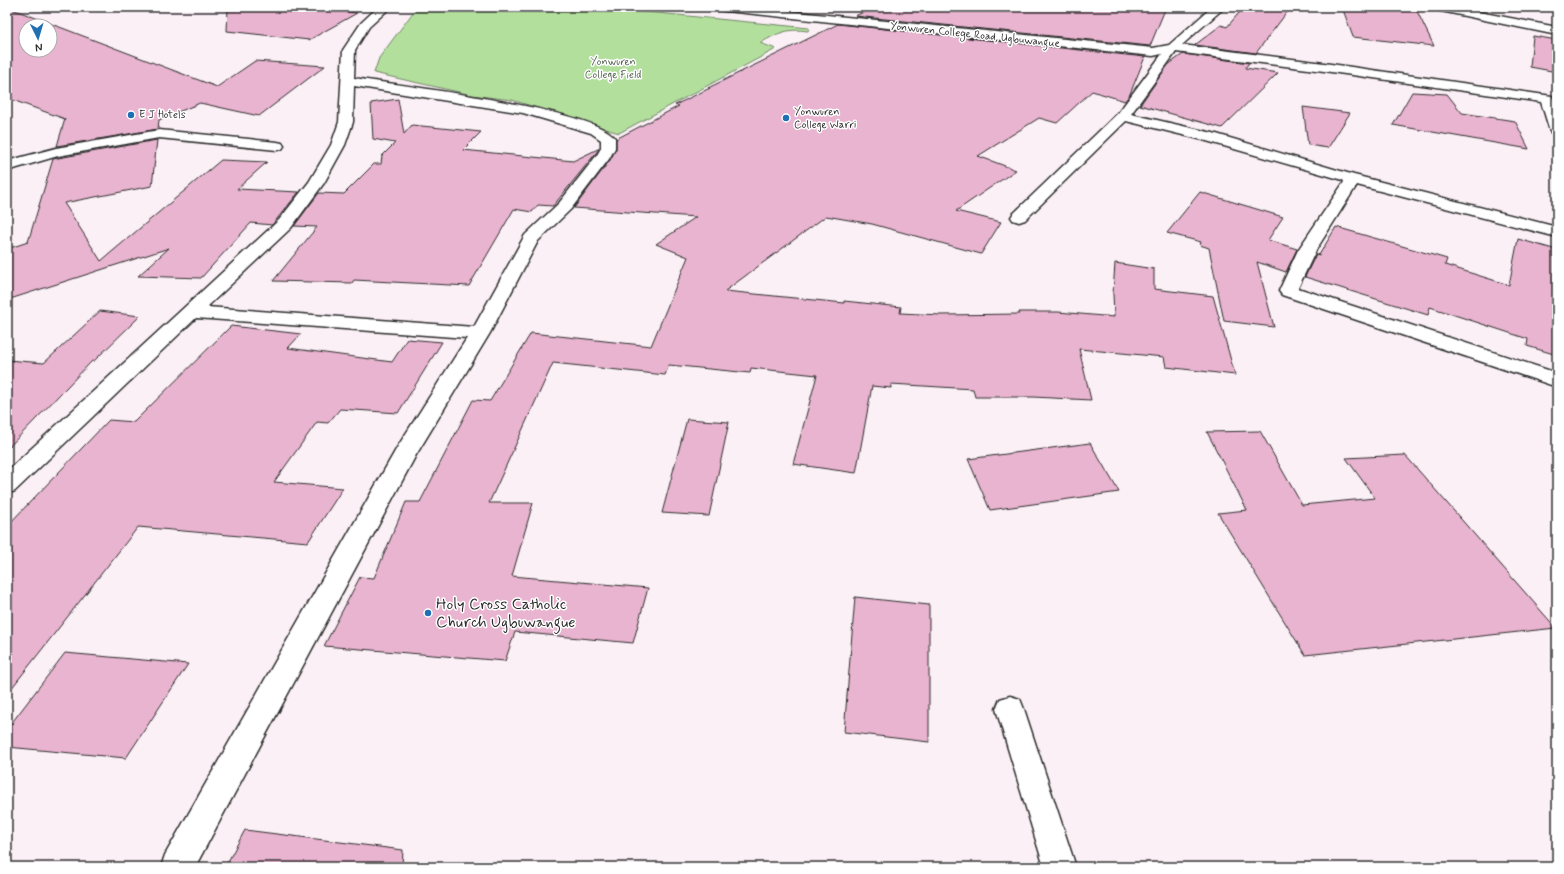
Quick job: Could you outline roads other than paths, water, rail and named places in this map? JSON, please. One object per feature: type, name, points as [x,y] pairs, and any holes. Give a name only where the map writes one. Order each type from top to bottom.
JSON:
[{"type":"street","points":[[7,485],[191,312],[248,261],[285,224],[316,183],[338,145],[346,122],[348,50],[365,25],[385,7]]},
{"type":"street","name":"Yonwuren College Road, Ugbuwangue","points":[[716,7],[1133,51],[1153,52],[1173,48],[1324,67],[1547,99],[1557,131]]},
{"type":"street","points":[[1436,7],[1557,31]]},
{"type":"street","points":[[1202,8],[1217,9]]},
{"type":"street","points":[[1019,217],[1123,116],[1150,77],[1173,48],[1181,39],[1217,9]]},
{"type":"street","points":[[177,867],[406,452],[480,333],[531,239],[565,206],[604,156],[608,148],[608,138],[596,130],[525,109],[347,80]]},
{"type":"street","points":[[1123,116],[1174,127],[1349,178],[1557,232]]},
{"type":"street","points":[[7,166],[56,152],[159,134],[277,146]]},
{"type":"street","points":[[1349,178],[1352,181],[1307,250],[1288,292],[1557,380]]},
{"type":"street","points":[[191,312],[480,333]]},
{"type":"street","points":[[1010,709],[1060,867]]},
{"type":"place","name":"E J Hotels","points":[[131,115]]},
{"type":"place","name":"Yonwuren College Warri","points":[[786,118]]},
{"type":"place","name":"Holy Cross Catholic Church Ugbuwangue","points":[[428,613]]},
{"type":"park label","name":"Yonwuren College Field","points":[[613,68]]}]
